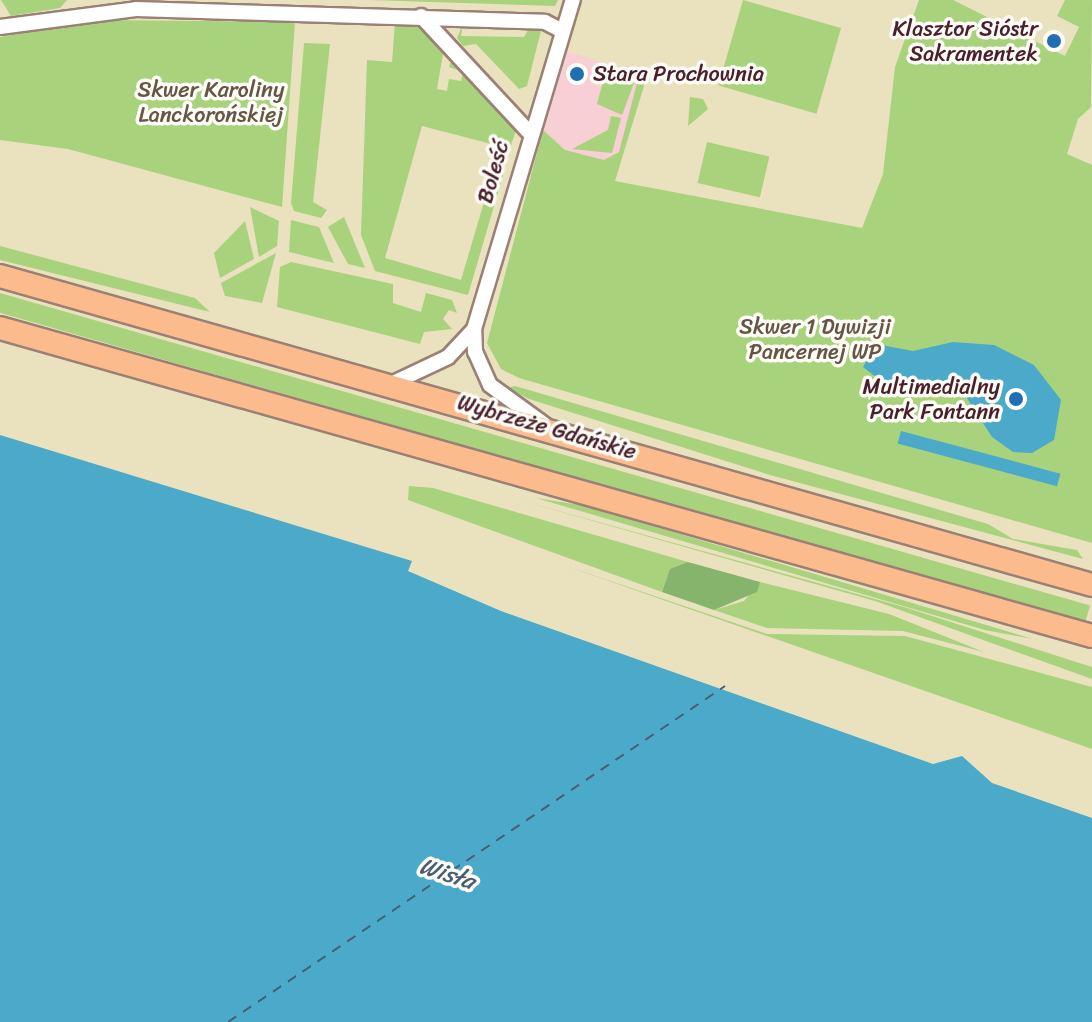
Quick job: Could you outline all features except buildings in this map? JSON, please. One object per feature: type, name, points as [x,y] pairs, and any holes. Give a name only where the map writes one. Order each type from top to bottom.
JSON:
[{"type":"main road","name":"Wybrzeże Gdańskie","points":[[0,276],[549,428],[1092,585]]},
{"type":"main road","points":[[0,328],[1092,636]]},
{"type":"street","name":"Boleść","points":[[549,428],[490,385],[475,352],[474,329],[528,131],[573,0]]},
{"type":"street","points":[[0,27],[136,9],[545,22],[561,30]]},
{"type":"street","points":[[420,16],[528,131]]},
{"type":"street","name":"Boleść","points":[[391,384],[448,357],[474,329]]},
{"type":"shaded area","points":[[563,50],[647,76],[615,181],[579,164],[543,130]]},
{"type":"green space","points":[[1,0],[67,0],[60,8],[11,16]]},
{"type":"green space","points":[[369,0],[558,0],[555,6]]},
{"type":"green space","points":[[743,0],[841,28],[817,114],[718,86]]},
{"type":"green space","name":"Skwer 1 Dywizji Pancernej WP","points":[[919,0],[953,0],[1065,56],[1079,27],[1057,16],[1065,0],[1092,0],[1091,107],[1078,119],[1067,154],[1092,165],[1092,543],[519,378],[501,369],[487,343],[543,130],[565,150],[604,160],[619,152],[637,83],[608,64],[647,76],[615,181],[862,228],[883,174],[895,67]]},
{"type":"green space","name":"Skwer Karoliny Lanckorońskiej","points":[[98,20],[295,22],[282,207],[68,149],[0,140],[0,37]]},
{"type":"green space","points":[[395,23],[419,25],[444,48],[437,89],[447,91],[449,79],[461,81],[463,72],[449,67],[452,58],[517,128],[508,153],[499,153],[499,146],[422,126],[385,258],[461,280],[495,165],[504,172],[468,295],[375,271],[361,235],[367,60],[392,62]]},
{"type":"green space","points":[[463,24],[461,36],[524,37],[531,25],[542,27],[527,86],[519,89],[476,44],[463,46],[457,38]]},
{"type":"green space","points":[[304,43],[330,44],[313,202],[327,210],[321,218],[294,211],[291,203]]},
{"type":"green space","points":[[606,70],[634,83],[622,115],[597,104]]},
{"type":"green space","points":[[690,97],[703,99],[708,109],[688,126]]},
{"type":"green space","points":[[611,116],[621,118],[612,153],[572,149],[608,130]]},
{"type":"green space","points":[[707,142],[769,156],[760,197],[698,183]]},
{"type":"green space","points":[[250,207],[279,221],[277,246],[259,257]]},
{"type":"green space","points":[[344,217],[365,268],[348,264],[328,227]]},
{"type":"green space","points":[[291,220],[319,227],[334,263],[289,252]]},
{"type":"green space","points":[[245,221],[254,259],[220,278],[214,253]]},
{"type":"green space","points":[[0,246],[195,298],[210,312],[0,260]]},
{"type":"green space","points":[[276,253],[262,303],[225,296],[221,283]]},
{"type":"green space","points":[[291,262],[393,284],[393,303],[421,312],[426,293],[452,300],[457,313],[449,310],[443,319],[452,329],[424,332],[420,344],[277,307],[280,267]]},
{"type":"green space","points":[[0,293],[1090,606],[1085,624],[0,313]]},
{"type":"green space","points":[[515,386],[988,524],[1013,539],[1077,550],[1083,559],[770,475],[529,399],[508,388]]},
{"type":"green space","points":[[409,486],[433,488],[688,562],[670,570],[662,592],[408,500]]},
{"type":"green space","points":[[512,498],[904,607],[1092,667],[1092,679],[875,601]]},
{"type":"green space","points":[[536,498],[586,506],[1033,639],[985,630]]},
{"type":"green space","points":[[688,562],[760,582],[757,592],[714,610],[662,592],[670,569]]},
{"type":"green space","points":[[563,565],[767,634],[905,636],[1092,687],[1092,749]]},
{"type":"green space","points":[[760,582],[889,614],[984,652],[903,631],[767,628],[714,610],[744,601]]},
{"type":"water","name":"Multimedialny Park Fontann","points":[[953,342],[994,345],[1034,365],[1061,400],[1054,440],[1032,453],[1013,452],[992,437],[963,392],[891,389],[863,367],[876,344],[913,351]]},
{"type":"water","points":[[901,431],[1060,474],[1057,486],[898,444]]},
{"type":"water","name":"Wisła","points":[[0,435],[412,561],[408,571],[501,611],[933,764],[962,756],[992,783],[1092,818],[1092,1022],[0,1022]]},
{"type":"ferry route","points":[[228,1022],[725,686]]},
{"type":"place","name":"Klasztor Sióstr Sakramentek","points":[[1054,41]]},
{"type":"place","name":"Stara Prochownia","points":[[577,74]]},
{"type":"place","name":"Multimedialny Park Fontann","points":[[1016,399]]}]
